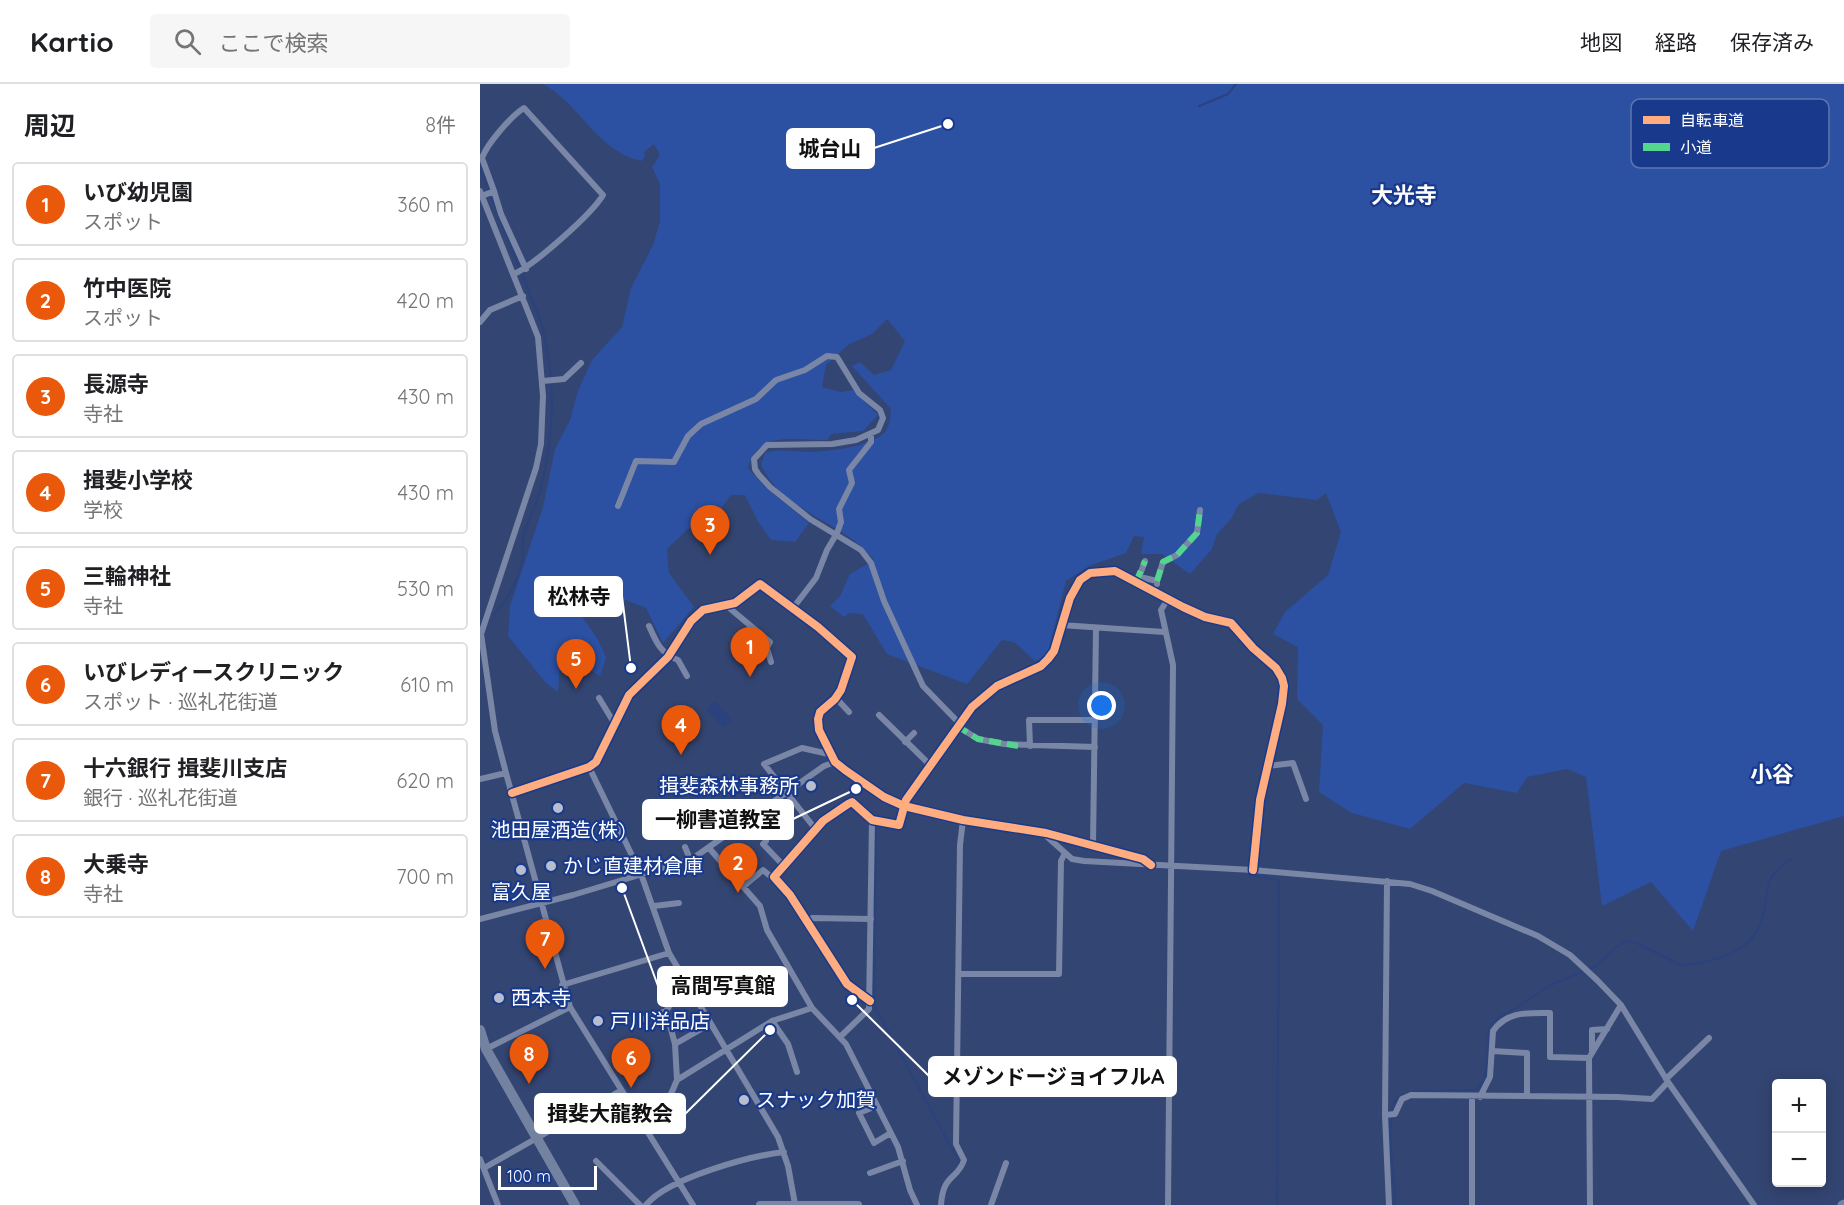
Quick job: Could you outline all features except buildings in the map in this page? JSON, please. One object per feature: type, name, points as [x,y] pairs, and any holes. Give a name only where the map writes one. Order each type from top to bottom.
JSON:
[{"type":"highway","points":[[480,1030],[486,1049],[575,1205]]},
{"type":"street","points":[[514,274],[526,269],[600,200],[602,192],[524,108],[502,125],[500,133],[484,152],[482,158],[501,214],[526,269]]},
{"type":"street","points":[[494,191],[481,194],[538,337],[543,381],[541,444],[536,468],[489,618],[481,633],[495,731],[562,984],[570,1006],[620,1091],[681,1182],[693,1205]]},
{"type":"street","points":[[480,322],[490,310],[522,296]]},
{"type":"street","points":[[618,506],[636,461],[674,462],[688,436],[701,424],[756,399],[776,380],[792,376],[832,355],[837,357],[859,393],[880,410],[883,418],[882,425],[871,434],[856,440],[832,444],[767,445],[754,459],[759,475],[810,519],[861,550],[871,563],[884,601],[923,686],[958,724],[978,739],[1030,746],[1095,747]]},
{"type":"street","points":[[543,381],[564,379],[581,363]]},
{"type":"street","points":[[793,608],[816,578],[841,522],[839,509],[852,483],[849,470],[871,442],[871,434]]},
{"type":"street","points":[[1154,590],[1164,562],[1177,555],[1197,533],[1200,510]]},
{"type":"street","points":[[1138,579],[1145,561]]},
{"type":"street","points":[[775,881],[774,877],[817,831],[823,821],[852,802],[872,820],[899,825],[904,806],[930,765],[958,724],[983,695],[1048,659],[1054,651],[1070,598],[1080,580],[1090,573],[1114,571],[1138,579],[1157,581]]},
{"type":"street","points":[[1138,579],[1168,599],[1205,617],[1231,623],[1253,648],[1276,668],[1284,686],[1260,800],[1253,870]]},
{"type":"street","points":[[727,606],[760,584],[852,657],[852,664],[836,698],[820,712],[818,719],[819,730],[834,759]]},
{"type":"street","points":[[1168,599],[1161,610],[1173,665],[1168,1205]]},
{"type":"street","points":[[512,793],[589,767],[602,753],[629,695],[668,657],[691,621],[703,609],[722,604],[727,606],[770,642],[767,648],[771,662]]},
{"type":"street","points":[[1061,625],[1164,632]]},
{"type":"street","points":[[649,626],[657,645],[668,657],[678,660],[687,676]]},
{"type":"street","points":[[1093,845],[1096,629]]},
{"type":"street","points":[[599,698],[616,726]]},
{"type":"street","points":[[836,698],[849,712]]},
{"type":"street","points":[[879,714],[930,765]]},
{"type":"street","points":[[1030,746],[1029,720],[1095,720]]},
{"type":"street","points":[[905,742],[914,733]]},
{"type":"street","points":[[817,831],[764,764],[802,747],[834,759],[884,797],[904,806],[1093,845],[1143,859],[1151,865]]},
{"type":"street","points":[[480,919],[690,859],[737,829],[834,759]]},
{"type":"street","points":[[1268,766],[1293,763],[1306,799]]},
{"type":"street","points":[[589,767],[641,874],[669,953],[784,1152],[795,1204]]},
{"type":"street","points":[[480,779],[506,773]]},
{"type":"street","points":[[718,804],[737,829]]},
{"type":"street","points":[[840,1037],[865,1015],[870,1001],[872,820]]},
{"type":"street","points":[[941,1205],[942,1191],[947,1180],[964,1160],[956,1144],[960,845],[963,820]]},
{"type":"street","points":[[1043,834],[1072,859],[1387,881],[1432,891],[1538,936],[1570,955],[1621,1005],[1667,1081],[1754,1205]]},
{"type":"street","points":[[766,841],[763,844],[784,866]]},
{"type":"street","points":[[685,847],[690,859]]},
{"type":"street","points":[[709,848],[760,906],[767,930],[812,1008],[846,1044],[903,1161],[910,1190],[917,1205]]},
{"type":"street","points":[[959,974],[1059,974],[1061,861],[1064,855]]},
{"type":"street","points":[[744,886],[763,870],[790,895],[847,984],[870,1001]]},
{"type":"street","points":[[1387,881],[1385,1115],[1389,1205]]},
{"type":"street","points":[[654,906],[679,903]]},
{"type":"street","points":[[807,922],[812,918],[871,919]]},
{"type":"street","points":[[562,984],[669,953]]},
{"type":"street","points":[[643,1019],[666,1011],[672,1002],[695,997]]},
{"type":"street","points":[[1591,1055],[1621,1005]]},
{"type":"street","points":[[486,1049],[570,1006]]},
{"type":"street","points":[[677,1080],[772,1021],[812,1008]]},
{"type":"street","points":[[640,1121],[671,1094],[677,1080],[675,1044],[666,1011]]},
{"type":"street","points":[[1480,1097],[1490,1077],[1493,1031],[1507,1017],[1519,1013],[1550,1013],[1550,1057],[1591,1055]]},
{"type":"street","points":[[772,1021],[788,1044],[797,1072]]},
{"type":"street","points":[[675,1044],[710,1024]]},
{"type":"street","points":[[1590,1205],[1589,1097],[1592,1030],[1606,1029]]},
{"type":"street","points":[[1385,1115],[1395,1114],[1402,1099],[1411,1095],[1652,1100],[1667,1081],[1709,1038]]},
{"type":"street","points":[[1492,1051],[1527,1053],[1527,1096]]},
{"type":"street","points":[[498,1205],[482,1164],[536,1138],[620,1091]]},
{"type":"street","points":[[1472,1097],[1472,1205]]},
{"type":"street","points":[[876,1106],[859,1113],[874,1143],[889,1134]]},
{"type":"street","points":[[646,1205],[681,1182],[758,1155],[784,1152]]},
{"type":"street","points":[[596,1161],[640,1205]]},
{"type":"street","points":[[870,1173],[903,1161]]},
{"type":"street","points":[[991,1205],[1006,1163]]},
{"type":"street","points":[[760,1205],[858,1205]]},
{"type":"shaded area","points":[[543,84],[1844,84],[1844,816],[1721,851],[1693,931],[1651,882],[1602,906],[1586,777],[1567,769],[1527,777],[1517,793],[1464,783],[1410,829],[1352,813],[1319,792],[1323,725],[1297,699],[1298,647],[1273,634],[1285,612],[1328,575],[1341,532],[1326,493],[1317,500],[1259,493],[1239,504],[1231,519],[1217,534],[1212,549],[1190,574],[1162,554],[1141,554],[1144,537],[1134,536],[1126,553],[1089,566],[1066,581],[1047,656],[1035,661],[1014,642],[1002,640],[967,684],[887,654],[863,614],[849,613],[844,617],[830,606],[840,596],[850,574],[874,560],[847,535],[784,495],[761,465],[765,453],[782,450],[811,452],[848,448],[868,442],[885,432],[891,409],[852,366],[860,362],[874,375],[891,370],[905,341],[887,319],[872,334],[848,345],[826,365],[822,387],[840,392],[853,390],[878,415],[863,431],[831,434],[828,440],[791,439],[769,442],[760,447],[748,468],[764,486],[809,523],[795,542],[771,540],[759,523],[745,495],[731,495],[714,518],[688,529],[667,549],[669,573],[694,607],[663,643],[646,608],[598,589],[578,611],[597,638],[606,657],[600,676],[577,663],[560,666],[558,692],[546,683],[508,636],[510,606],[543,507],[555,449],[570,420],[578,391],[592,360],[622,327],[631,288],[653,245],[660,221],[660,184],[652,167],[660,155],[654,144],[644,152],[645,157],[641,161],[626,156],[601,138],[556,93]]},
{"type":"shaded area","points":[[715,701],[732,720],[723,728],[706,709]]},
{"type":"waterway","points":[[1199,106],[1228,94],[1236,84]]},
{"type":"waterway","points":[[480,168],[541,322],[549,364],[552,406],[545,470],[524,534],[523,557],[519,572],[504,602],[494,614],[490,614]]},
{"type":"waterway","points":[[1257,805],[1249,875],[1279,880],[1277,1205]]},
{"type":"waterway","points":[[874,998],[876,825]]},
{"type":"waterway","points":[[1395,1205],[1390,1134],[1391,1120],[1398,1096],[1416,1091],[1477,1090],[1485,1074],[1488,1039],[1493,1022],[1553,984],[1596,966],[1626,941],[1637,943],[1680,965],[1726,956],[1737,950],[1746,944],[1760,925],[1770,880],[1782,865],[1793,858]]},
{"type":"waterway","points":[[874,1005],[959,1162]]},
{"type":"marked path","points":[[1157,581],[1163,562],[1177,555],[1197,533],[1200,510]]},
{"type":"marked path","points":[[1136,582],[1145,561]]},
{"type":"marked path","points":[[957,726],[978,739],[1018,746]]},
{"type":"cycle path","points":[[870,1001],[847,984],[790,895],[774,877],[823,821],[852,802],[872,820],[899,825],[906,800],[972,707],[997,686],[1041,666],[1048,659],[1054,651],[1070,598],[1080,580],[1090,573],[1115,571],[1205,617],[1231,623],[1253,648],[1276,668],[1282,678],[1284,686],[1282,704],[1260,800],[1253,870]]},
{"type":"cycle path","points":[[512,793],[589,767],[596,762],[629,695],[668,657],[691,621],[703,610],[735,603],[760,584],[818,627],[852,657],[841,690],[835,699],[820,712],[818,719],[819,730],[835,762],[845,770],[884,797],[904,806],[963,820],[1046,833],[1143,859],[1151,865]]},
{"type":"place","name":"城台山","points":[[948,124]]},
{"type":"place","name":"長源寺","points":[[710,555]]},
{"type":"place","name":"松林寺","points":[[631,668]]},
{"type":"place","name":"いび幼児園","points":[[750,677]]},
{"type":"place","name":"三輪神社","points":[[576,689]]},
{"type":"place","name":"揖斐小学校","points":[[681,755]]},
{"type":"place","name":"揖斐森林事務所","points":[[811,786]]},
{"type":"place","name":"一柳書道教室","points":[[856,789]]},
{"type":"place","name":"池田屋酒造(株)","points":[[558,808]]},
{"type":"place","name":"かじ直建材倉庫","points":[[551,866]]},
{"type":"place","name":"富久屋","points":[[521,870]]},
{"type":"place","name":"高間写真館","points":[[622,888]]},
{"type":"place","name":"竹中医院","points":[[738,893]]},
{"type":"place","name":"十六銀行 揖斐川支店","points":[[545,969]]},
{"type":"place","name":"西本寺","points":[[499,998]]},
{"type":"place","name":"メゾンドージョイフルA","points":[[852,1000]]},
{"type":"place","name":"戸川洋品店","points":[[598,1021]]},
{"type":"place","name":"揖斐大龍教会","points":[[770,1030]]},
{"type":"place","name":"大乗寺","points":[[529,1084]]},
{"type":"place","name":"いびレディースクリニック","points":[[631,1088]]},
{"type":"place","name":"スナック加賀","points":[[744,1100]]},
{"type":"district","name":"大光寺","points":[[1404,195]]},
{"type":"district","name":"小谷","points":[[1772,774]]}]
